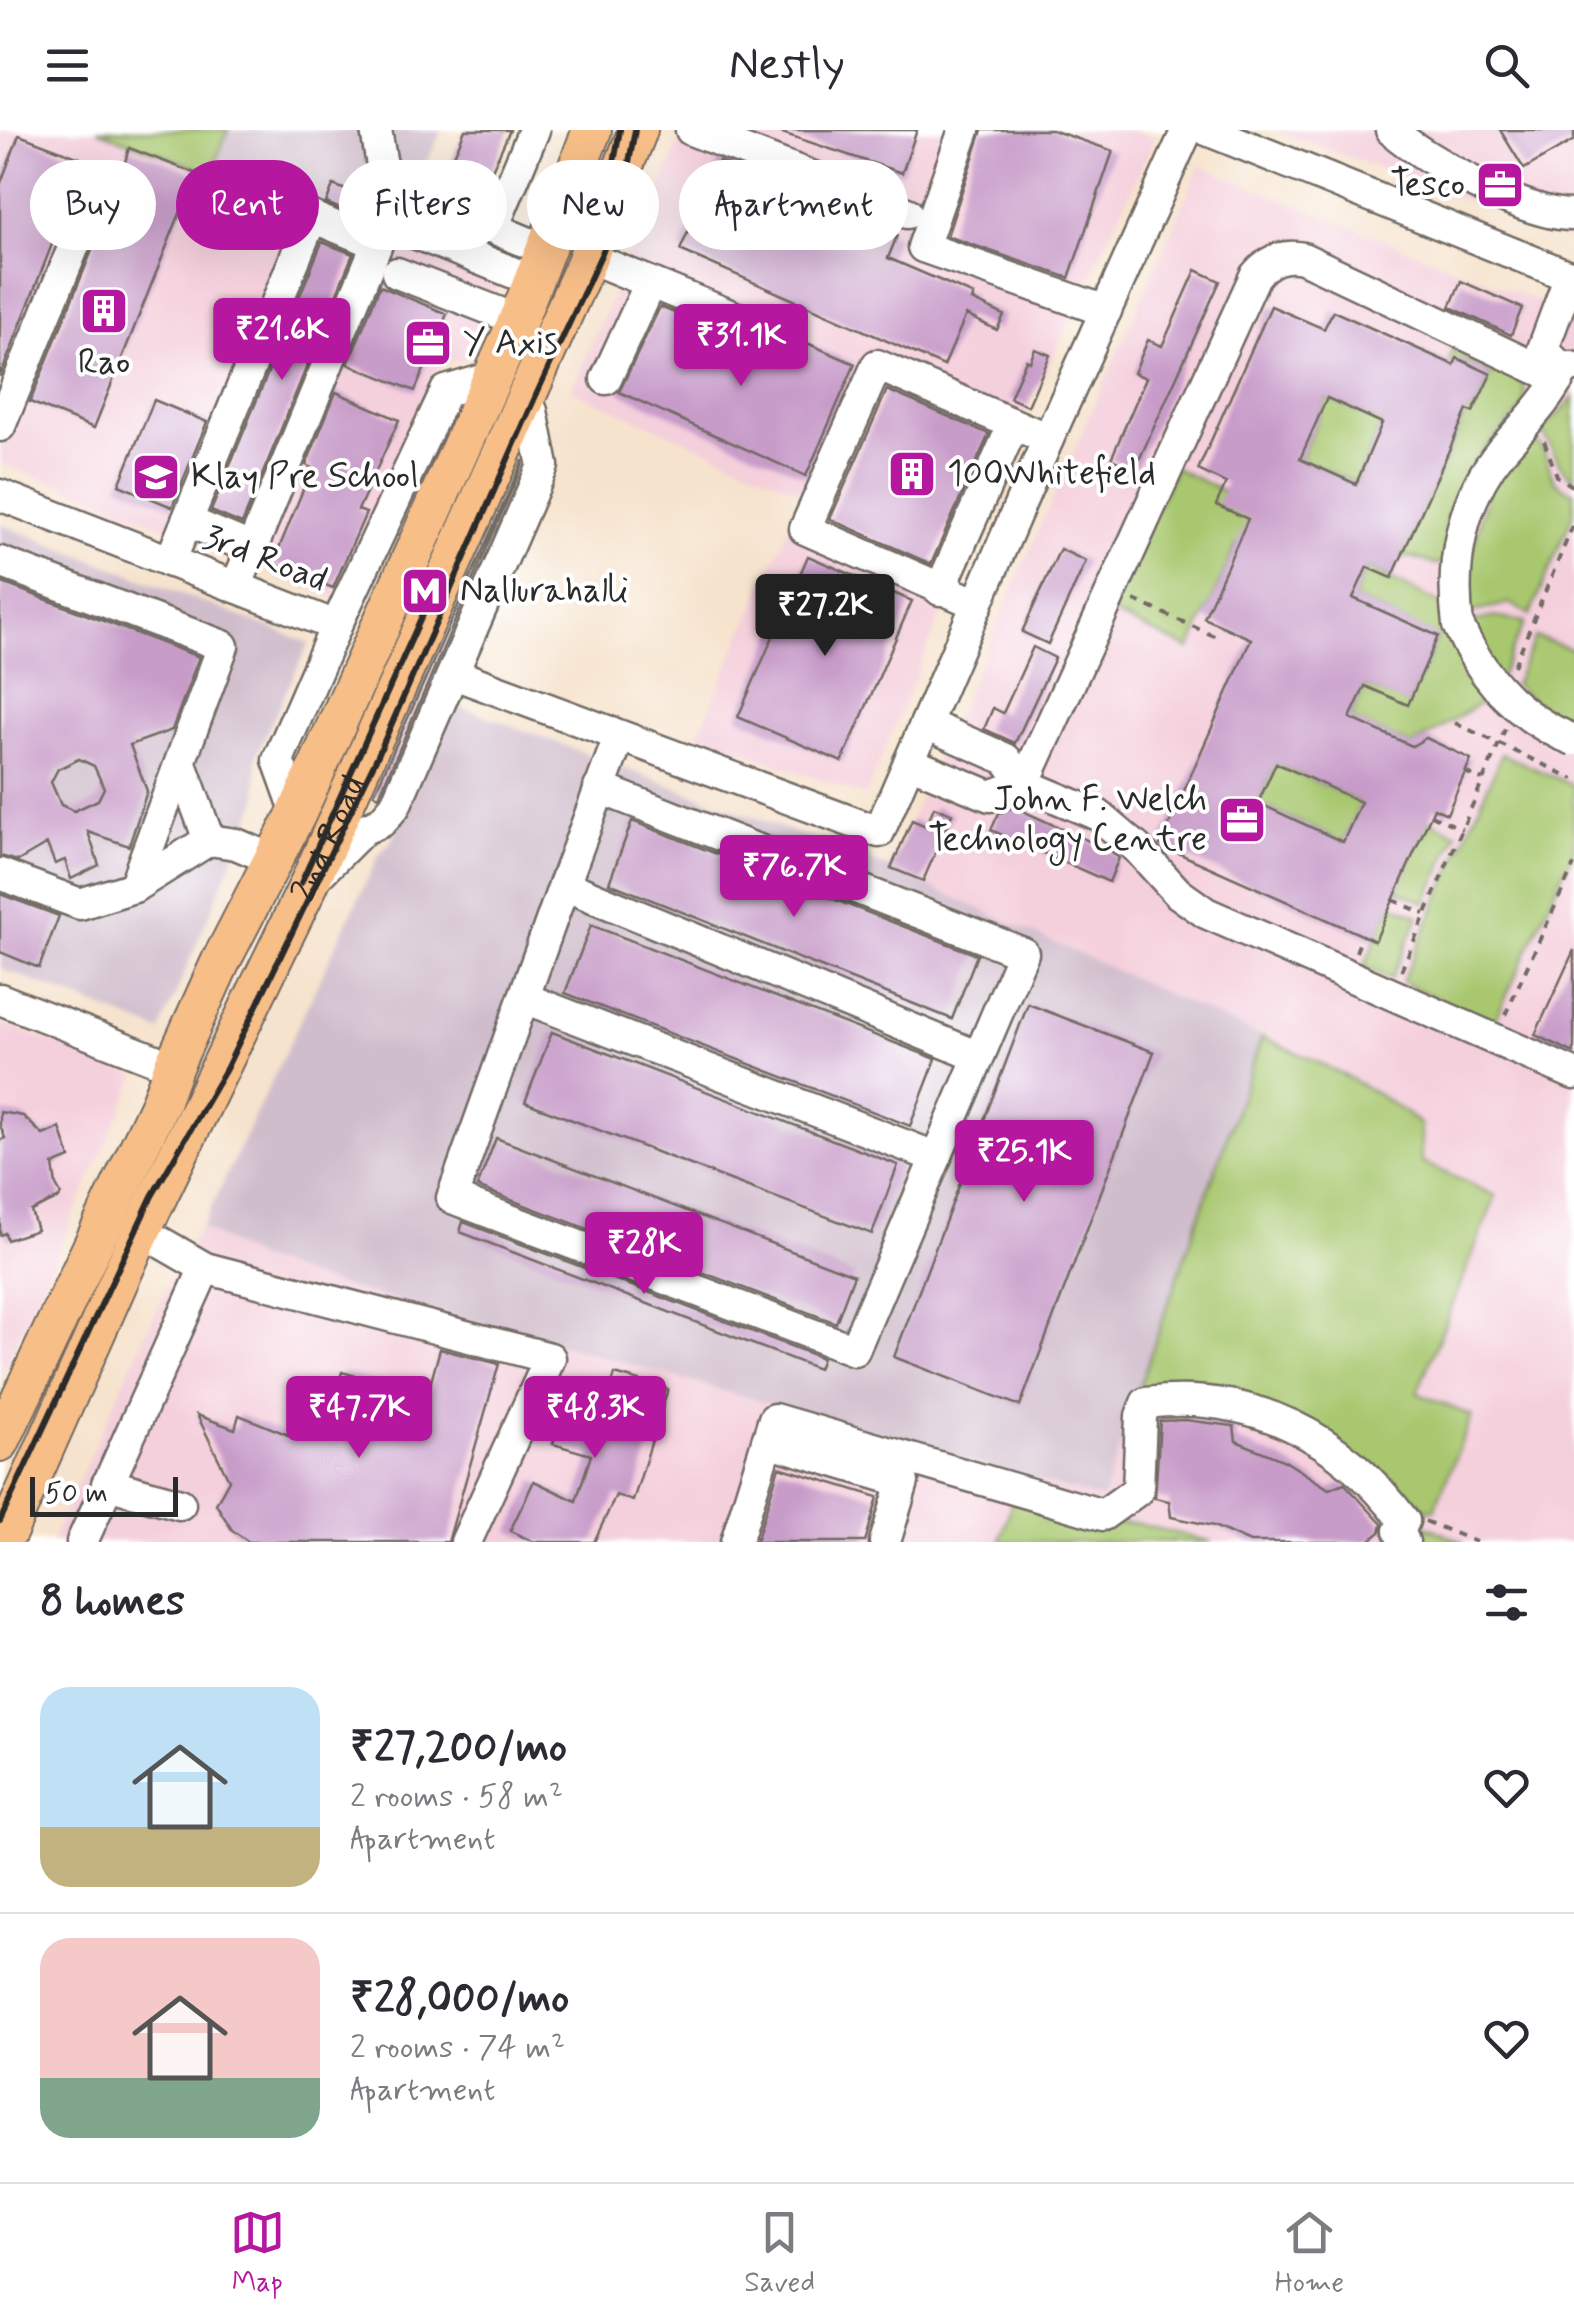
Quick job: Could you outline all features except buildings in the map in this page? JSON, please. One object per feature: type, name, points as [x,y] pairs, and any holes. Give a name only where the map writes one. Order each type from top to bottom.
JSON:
[{"type":"main road","name":"2nd Road","points":[[581,160],[592,130]]},
{"type":"main road","name":"2nd Road","points":[[625,160],[638,130]]},
{"type":"main road","name":"2nd Road","points":[[0,1442],[160,1104],[220,962],[297,813],[546,250]]},
{"type":"main road","name":"2nd Road","points":[[2,1542],[11,1495],[308,886],[590,250]]},
{"type":"street","points":[[376,130],[392,224],[540,266]]},
{"type":"street","points":[[534,130],[482,224],[540,266]]},
{"type":"street","points":[[692,130],[771,160]]},
{"type":"street","points":[[964,130],[923,248],[1106,312]]},
{"type":"street","points":[[454,674],[878,832],[1187,130]]},
{"type":"street","points":[[1207,130],[1252,136],[1572,277],[1543,348],[1565,371]]},
{"type":"street","points":[[1390,130],[1412,148],[1498,193],[1561,215],[1574,215]]},
{"type":"street","points":[[170,562],[312,217],[377,244],[236,587]]},
{"type":"street","points":[[0,426],[72,250]]},
{"type":"street","points":[[909,762],[990,796],[1024,784],[1255,276],[1277,258],[1304,258],[1565,371]]},
{"type":"street","points":[[338,854],[583,303],[585,265],[650,283],[762,328]]},
{"type":"street","points":[[397,273],[518,320]]},
{"type":"street","points":[[606,380],[650,283]]},
{"type":"street","points":[[977,604],[805,529],[877,364],[1048,440]]},
{"type":"street","points":[[1565,371],[1540,410],[1493,462],[1468,508],[1455,566],[1458,625],[1481,668],[1504,695],[1532,718],[1574,740]]},
{"type":"street","points":[[297,813],[278,760],[336,626],[446,391],[490,378]]},
{"type":"street","points":[[308,886],[364,829],[381,822],[396,806],[543,466],[532,411]]},
{"type":"street","points":[[940,590],[1012,425]]},
{"type":"street","name":"3rd Road","points":[[0,496],[336,626]]},
{"type":"street","points":[[187,521],[221,530],[252,548]]},
{"type":"street","points":[[0,562],[223,646],[134,887]]},
{"type":"street","points":[[926,724],[1006,759],[1024,784],[1098,815],[1137,848],[1178,893],[1206,914],[1574,1074]]},
{"type":"street","points":[[599,788],[1023,954],[854,1350],[452,1198],[599,788],[619,737]]},
{"type":"street","points":[[182,764],[209,840]]},
{"type":"street","points":[[0,874],[80,904],[134,887],[209,840],[236,844],[274,860]]},
{"type":"street","points":[[564,885],[977,1056]]},
{"type":"street","points":[[0,998],[173,1067]]},
{"type":"street","points":[[524,998],[935,1157]]},
{"type":"street","points":[[141,1231],[204,1268],[550,1358],[466,1542]]},
{"type":"street","points":[[82,1542],[204,1268]]},
{"type":"street","points":[[736,1542],[774,1419],[1103,1515],[1138,1490],[1141,1416],[1146,1403],[1182,1400],[1219,1402],[1278,1418],[1320,1440],[1366,1476],[1404,1531]]},
{"type":"street","points":[[767,1441],[902,1482],[885,1542]]},
{"type":"street","points":[[108,1484],[180,1504]]},
{"type":"path","points":[[1524,427],[1544,442],[1557,476],[1574,487]]},
{"type":"path","points":[[1512,670],[1574,523]]},
{"type":"path","points":[[1112,590],[1221,638]]},
{"type":"path","points":[[1391,994],[1509,719]]},
{"type":"path","points":[[1455,724],[1574,779]]},
{"type":"path","points":[[1465,772],[1483,780]]},
{"type":"path","points":[[1431,815],[1462,829]]},
{"type":"path","points":[[1494,1039],[1574,865]]},
{"type":"path","points":[[1393,900],[1425,914]]},
{"type":"path","points":[[1404,1531],[1416,1517],[1476,1542]]},
{"type":"shaded area","points":[[0,130],[97,130],[177,160],[176,250],[319,250],[319,213],[339,220],[339,250],[418,250],[501,281],[464,358],[438,367],[335,598],[93,497],[0,463]]},
{"type":"shaded area","points":[[228,130],[442,130],[428,160],[339,160],[339,221],[319,213],[319,160],[216,160]]},
{"type":"shaded area","points":[[685,130],[1129,130],[1155,138],[1025,415],[865,796],[698,735],[804,492],[571,390],[632,250],[659,250],[659,189]]},
{"type":"shaded area","name":"Tesco","points":[[1276,130],[1574,130],[1574,241]]},
{"type":"shaded area","name":"John F. Welch Technology Centre","points":[[1200,166],[1574,316],[1574,1542],[51,1542],[182,1254],[202,1227],[249,1255],[1102,1499],[1261,1037],[889,868]]},
{"type":"shaded area","points":[[418,250],[454,250],[501,281]]},
{"type":"shaded area","points":[[0,524],[309,643],[256,755],[258,799],[160,1031],[0,968]]},
{"type":"shaded area","points":[[454,704],[889,868],[1262,1037],[1102,1499],[312,1278],[249,1255],[202,1227],[379,855],[392,840]]},
{"type":"shaded area","points":[[0,1022],[137,1075],[0,1378]]},
{"type":"green space","points":[[97,130],[228,130],[216,160],[177,160]]},
{"type":"green space","points":[[1459,345],[1519,374],[1525,390],[1523,409],[1467,472],[1452,501],[1446,525],[1447,555],[1444,563],[1433,564],[1401,557],[1467,410],[1474,412],[1491,374],[1458,358],[1454,365],[1450,363],[1450,354]]},
{"type":"green space","points":[[1574,397],[1574,479],[1539,429]]},
{"type":"green space","points":[[1327,398],[1382,423],[1356,483],[1300,459]]},
{"type":"green space","points":[[1529,438],[1542,448],[1553,478],[1574,492],[1574,512],[1530,615],[1509,603],[1471,613],[1467,573],[1487,493]]},
{"type":"green space","points":[[1175,468],[1223,491],[1291,538],[1237,543],[1190,649],[1109,612]]},
{"type":"green space","points":[[1367,567],[1445,606],[1463,625],[1493,617],[1525,622],[1485,700],[1412,746],[1350,719],[1365,686],[1408,704],[1438,637],[1353,598]]},
{"type":"green space","points":[[1535,637],[1574,650],[1574,729],[1514,685]]},
{"type":"green space","points":[[1502,754],[1574,786],[1574,849],[1493,1025],[1402,982]]},
{"type":"green space","points":[[1276,763],[1361,802],[1343,842],[1258,803]]},
{"type":"green space","points":[[1428,820],[1457,833],[1426,903],[1397,890]]},
{"type":"green space","points":[[1391,904],[1419,916],[1391,979],[1364,967]]},
{"type":"green space","points":[[1262,1037],[1383,1098],[1421,1125],[1421,1162],[1496,1196],[1417,1393],[1472,1416],[1434,1510],[1417,1507],[1394,1486],[1192,1387],[1138,1390]]},
{"type":"green space","points":[[1012,1501],[1094,1524],[1135,1523],[1212,1542],[1000,1542]]},
{"type":"green space","points":[[1417,1522],[1463,1542],[1402,1542]]},
{"type":"railway","points":[[614,160],[620,130]]},
{"type":"railway","points":[[0,1521],[152,1196],[226,1069],[378,755],[607,242],[622,200],[635,130]]},
{"type":"railway","points":[[301,883],[441,574]]},
{"type":"place","name":"Tesco","points":[[1500,185]]},
{"type":"place","name":"Rao","points":[[104,311]]},
{"type":"place","name":"Y Axis","points":[[428,343]]},
{"type":"place","name":"100Whitefield","points":[[912,474]]},
{"type":"place","name":"Klay Pre School","points":[[156,477]]},
{"type":"place","name":"Nallurahalli","points":[[425,591]]},
{"type":"place","name":"John F. Welch Technology Centre","points":[[1242,820]]}]
